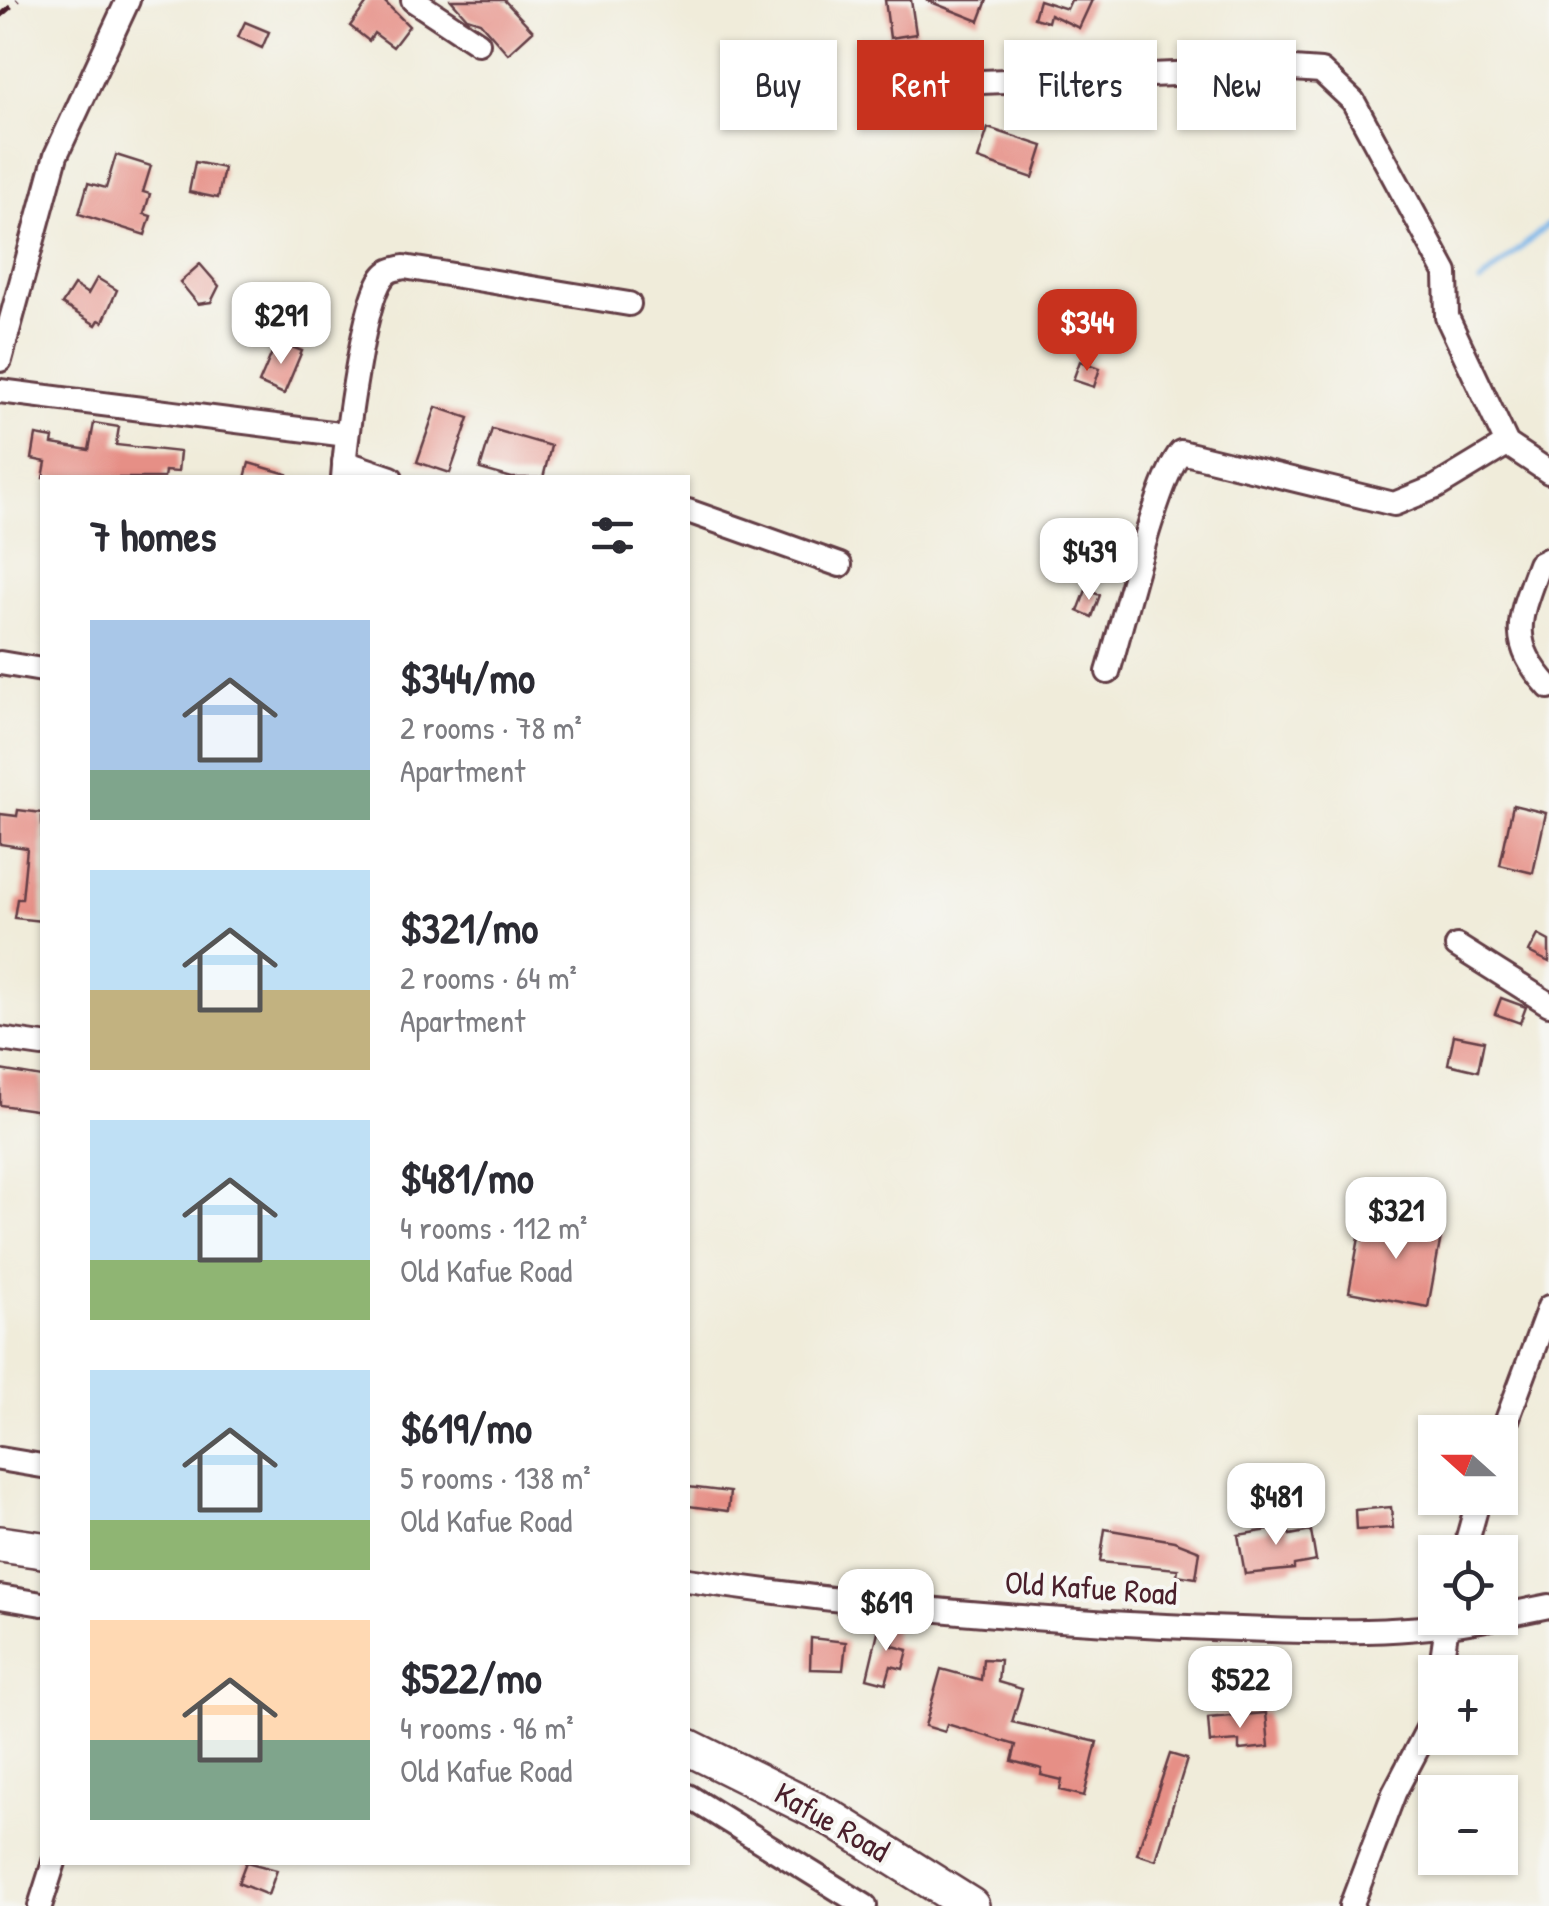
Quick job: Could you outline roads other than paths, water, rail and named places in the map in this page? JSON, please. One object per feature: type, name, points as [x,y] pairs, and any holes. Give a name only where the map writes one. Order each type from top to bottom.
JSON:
[{"type":"highway","points":[[0,1544],[40,1550]]},
{"type":"highway","name":"Kafue Road","points":[[690,1749],[831,1818],[971,1906]]},
{"type":"street","points":[[0,360],[56,155],[128,0]]},
{"type":"street","points":[[413,0],[478,42]]},
{"type":"street","points":[[984,82],[1293,68],[1321,72],[1353,101],[1446,273],[1447,316],[1506,444],[1549,472]]},
{"type":"street","points":[[374,475],[343,470],[362,346],[381,279],[391,270],[404,267],[512,282],[629,304]]},
{"type":"street","points":[[0,391],[347,435]]},
{"type":"street","points":[[1108,672],[1163,492],[1181,452],[1394,504],[1436,487],[1506,444]]},
{"type":"street","points":[[690,511],[840,565]]},
{"type":"street","points":[[1549,560],[1539,564],[1519,618],[1526,662],[1549,687]]},
{"type":"street","points":[[0,663],[40,670]]},
{"type":"street","points":[[1457,946],[1549,1004]]},
{"type":"street","points":[[0,1039],[40,1046]]},
{"type":"street","points":[[1509,1415],[1549,1308]]},
{"type":"street","points":[[0,1459],[40,1466]]},
{"type":"street","name":"Old Kafue Road","points":[[690,1580],[825,1600],[1096,1624],[1345,1632],[1418,1625]]},
{"type":"street","points":[[0,1597],[40,1604]]},
{"type":"street","points":[[1518,1612],[1549,1606]]},
{"type":"street","points":[[1351,1906],[1394,1793],[1418,1747]]},
{"type":"street","points":[[690,1797],[866,1906]]},
{"type":"street","points":[[40,1906],[53,1865]]},
{"type":"waterway","points":[[1480,283],[1549,224]]},
{"type":"railway","points":[[0,16],[18,0]]}]
